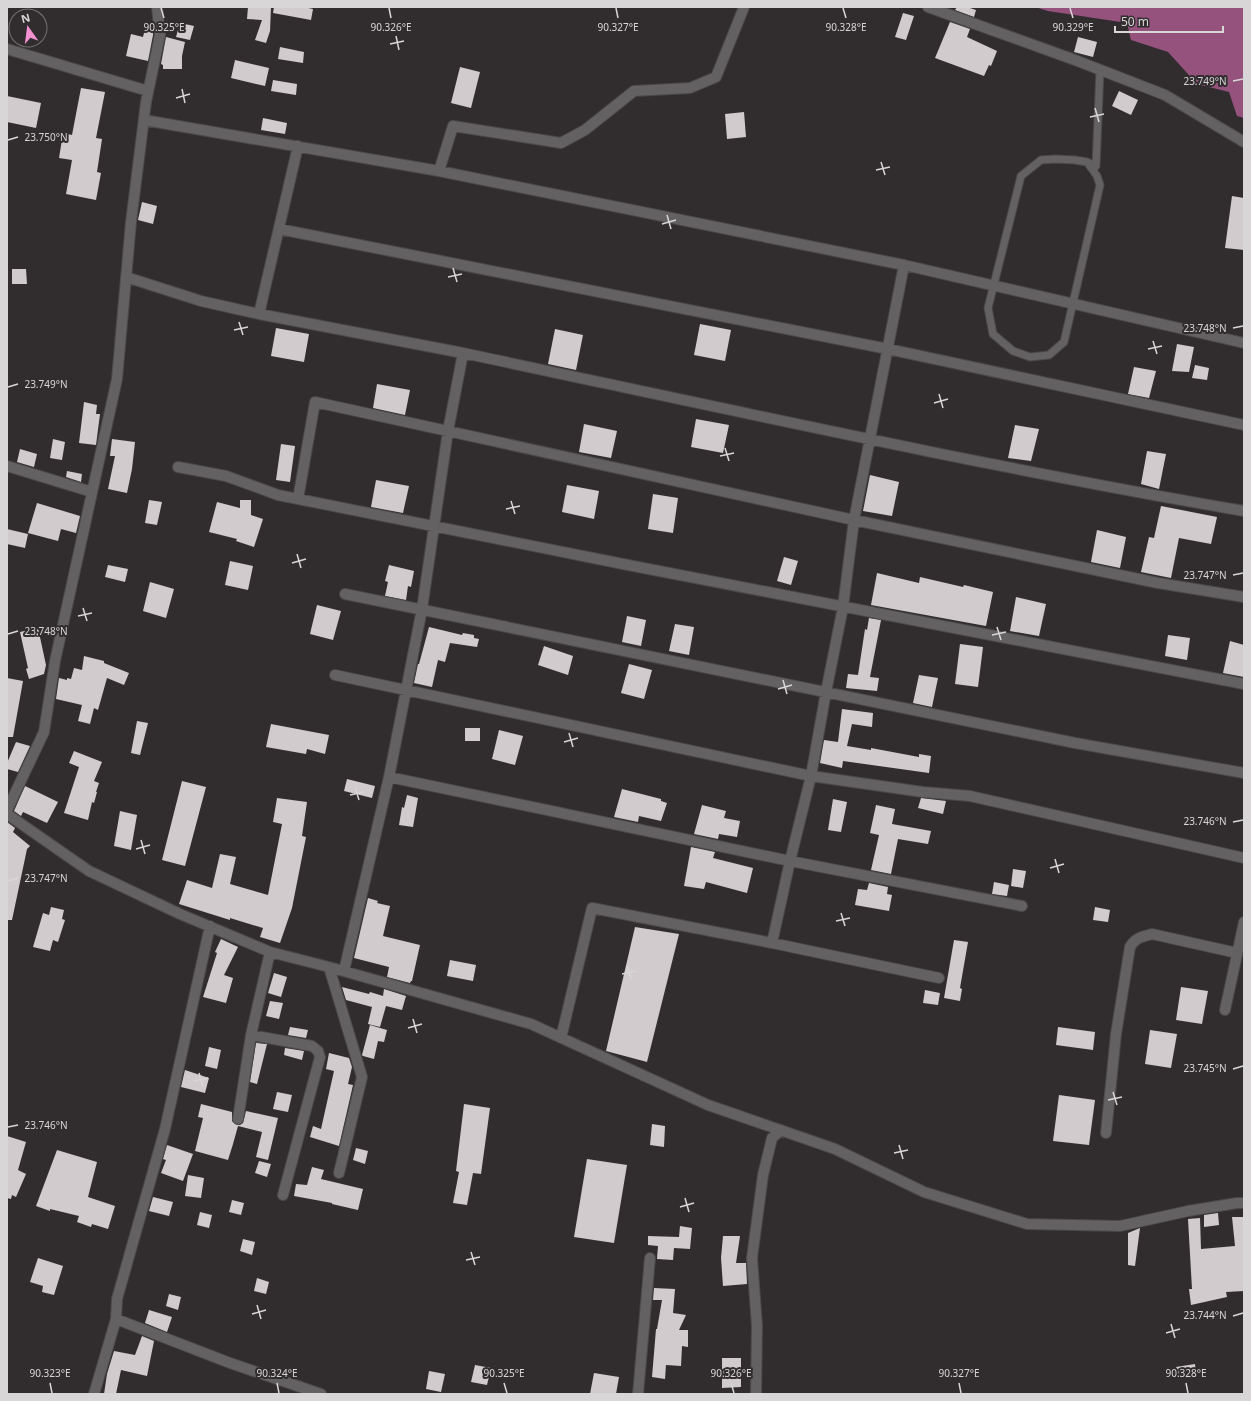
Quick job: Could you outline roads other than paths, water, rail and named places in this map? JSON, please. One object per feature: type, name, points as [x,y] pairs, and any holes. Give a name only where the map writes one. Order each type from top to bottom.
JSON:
[{"type":"street","points":[[7,810],[44,732],[55,661],[117,379],[131,222],[148,91],[160,35],[157,7]]},
{"type":"street","points":[[439,171],[453,126],[561,143],[585,130],[634,91],[690,88],[716,77],[744,7]]},
{"type":"street","points":[[928,7],[1165,95],[1244,142]]},
{"type":"street","points":[[7,49],[148,91]]},
{"type":"street","points":[[144,120],[439,171],[904,265],[1244,343]]},
{"type":"street","points":[[259,314],[298,146]]},
{"type":"street","points":[[279,229],[888,350],[1244,425]]},
{"type":"street","points":[[772,944],[790,861],[811,776],[843,607],[854,520],[904,265]]},
{"type":"street","points":[[126,277],[201,301],[259,314],[463,353],[871,439],[1153,495],[1244,511]]},
{"type":"street","points":[[344,971],[389,777],[407,690],[422,610],[448,432],[463,353]]},
{"type":"street","points":[[298,499],[315,402],[854,520],[1158,583],[1244,597]]},
{"type":"street","points":[[7,466],[92,492]]},
{"type":"street","points":[[178,467],[226,476],[278,495],[843,607],[1244,684]]},
{"type":"street","points":[[344,594],[1075,743],[1244,773]]},
{"type":"street","points":[[335,675],[811,776],[923,792],[970,796],[1244,858]]},
{"type":"street","points":[[389,777],[790,861],[1022,906]]},
{"type":"street","points":[[7,814],[89,871],[180,914],[270,952],[344,971],[531,1024],[708,1105],[835,1149],[924,1192],[1027,1224],[1120,1226],[1188,1211],[1237,1203],[1244,1204]]},
{"type":"street","points":[[561,1038],[592,908],[940,978]]},
{"type":"street","points":[[1225,1010],[1244,922]]},
{"type":"street","points":[[94,1394],[116,1319],[117,1299],[165,1129],[210,926]]},
{"type":"street","points":[[1106,1133],[1116,1034],[1130,947],[1134,941],[1140,937],[1152,934],[1237,952]]},
{"type":"street","points":[[238,1119],[251,1035],[270,952]]},
{"type":"street","points":[[329,967],[362,1077],[339,1173]]},
{"type":"street","points":[[251,1035],[312,1046],[318,1051],[320,1057],[283,1195]]},
{"type":"street","points":[[756,1394],[757,1326],[752,1258],[763,1175],[772,1138],[781,1130]]},
{"type":"street","points":[[638,1394],[650,1258]]},
{"type":"street","points":[[116,1319],[230,1363],[321,1394]]},
{"type":"lane","points":[[1087,162],[1098,176],[1100,185],[1064,342],[1049,355],[1030,357],[1012,351],[993,334],[988,308],[1021,176],[1041,160],[1055,159],[1087,162],[1096,166],[1100,70]]}]
